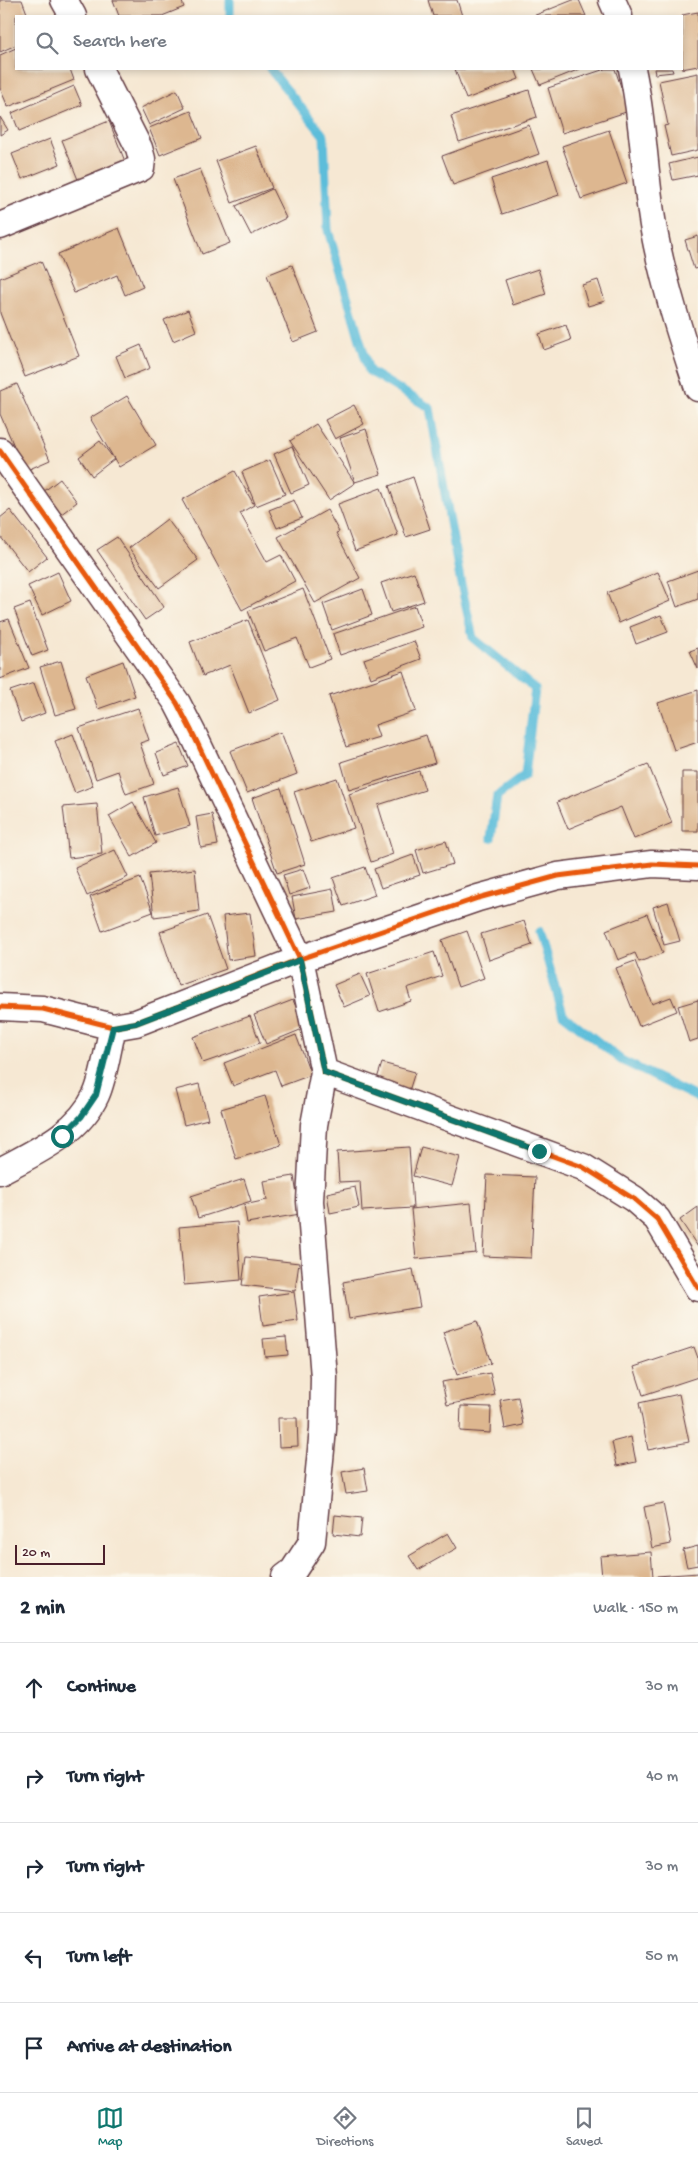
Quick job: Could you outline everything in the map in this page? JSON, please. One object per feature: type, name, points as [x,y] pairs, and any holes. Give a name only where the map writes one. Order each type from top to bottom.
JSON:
[{"type":"street","points":[[64,0],[72,15]]},
{"type":"street","points":[[612,0],[619,15]]},
{"type":"street","points":[[0,226],[141,168],[142,159],[139,148],[100,70]]},
{"type":"street","points":[[632,70],[638,97],[654,232],[673,307],[698,388]]},
{"type":"street","points":[[0,451],[177,703],[300,960],[324,1072],[314,1126],[310,1201],[324,1377],[323,1429],[312,1542],[293,1570],[285,1577]]},
{"type":"street","points":[[0,1007],[43,1009],[113,1027],[136,1023],[300,960],[478,898],[558,876],[652,864],[698,866]]},
{"type":"street","points":[[0,1171],[62,1136],[81,1117],[96,1095],[113,1027]]},
{"type":"street","points":[[324,1072],[583,1167],[634,1199],[657,1219],[698,1288]]},
{"type":"building","points":[[0,0],[22,0],[28,15],[15,15],[15,45],[0,52]]},
{"type":"building","points":[[113,0],[181,0],[184,7],[164,15],[119,15]]},
{"type":"building","points":[[428,0],[457,0],[462,15],[433,15]]},
{"type":"building","points":[[573,0],[579,0],[586,15],[536,15]]},
{"type":"building","points":[[698,12],[698,66],[683,69],[683,15]]},
{"type":"building","points":[[15,48],[15,70],[70,70],[74,80],[8,107],[0,88],[0,55]]},
{"type":"building","points":[[455,70],[515,70],[519,79],[466,99]]},
{"type":"building","points":[[533,70],[578,70],[540,85]]},
{"type":"building","points":[[602,70],[615,70],[629,111],[562,133],[548,88]]},
{"type":"building","points":[[654,70],[672,70],[673,72],[655,74]]},
{"type":"building","points":[[698,73],[698,150],[671,156],[664,126],[668,125],[659,81]]},
{"type":"building","points":[[74,86],[82,105],[19,131],[12,113]]},
{"type":"building","points":[[177,90],[185,108],[149,125],[141,108]]},
{"type":"building","points":[[529,90],[537,117],[459,142],[451,116]]},
{"type":"building","points":[[191,111],[202,138],[160,155],[149,128]]},
{"type":"building","points":[[0,117],[8,130],[0,135]]},
{"type":"building","points":[[109,121],[128,169],[81,187],[62,140]]},
{"type":"building","points":[[529,125],[539,154],[453,185],[442,156]]},
{"type":"building","points":[[609,130],[627,183],[581,199],[562,146]]},
{"type":"building","points":[[50,139],[60,164],[22,179],[12,154]]},
{"type":"building","points":[[256,146],[272,188],[232,203],[216,161]]},
{"type":"building","points":[[698,157],[698,175],[673,180],[669,164]]},
{"type":"building","points":[[548,160],[559,195],[502,214],[491,179]]},
{"type":"building","points":[[200,169],[230,243],[202,254],[173,179]]},
{"type":"building","points":[[272,189],[286,218],[251,235],[236,206]]},
{"type":"building","points":[[119,228],[143,287],[125,295],[117,275],[74,293],[58,254]]},
{"type":"building","points":[[698,236],[698,268],[694,269],[685,240]]},
{"type":"building","points":[[41,261],[79,356],[25,377],[0,313],[0,278]]},
{"type":"building","points":[[292,265],[318,332],[293,342],[267,275]]},
{"type":"building","points":[[538,269],[546,294],[513,305],[505,280]]},
{"type":"building","points":[[598,280],[605,301],[588,306],[582,285]]},
{"type":"building","points":[[188,310],[196,331],[173,341],[164,320]]},
{"type":"building","points":[[566,325],[571,340],[544,350],[539,334]]},
{"type":"building","points":[[141,345],[150,368],[125,378],[116,356]]},
{"type":"building","points":[[17,384],[50,460],[25,471],[0,414],[0,391]]},
{"type":"building","points":[[127,396],[156,445],[119,467],[90,418]]},
{"type":"building","points":[[354,405],[364,424],[335,439],[325,420]]},
{"type":"building","points":[[316,424],[355,483],[329,500],[290,441]]},
{"type":"building","points":[[366,429],[381,474],[355,482],[340,438]]},
{"type":"building","points":[[100,441],[114,459],[92,476],[79,457]]},
{"type":"building","points":[[292,446],[309,485],[291,493],[274,454]]},
{"type":"building","points":[[270,460],[285,494],[256,506],[242,472]]},
{"type":"building","points":[[235,471],[254,505],[240,513],[267,562],[281,555],[295,581],[242,610],[182,500]]},
{"type":"building","points":[[413,477],[430,529],[406,537],[389,486]]},
{"type":"building","points":[[60,479],[77,502],[60,515],[43,492]]},
{"type":"building","points":[[381,488],[398,535],[355,551],[338,504]]},
{"type":"building","points":[[294,500],[302,518],[277,528],[269,510]]},
{"type":"building","points":[[10,510],[47,557],[28,572],[0,536],[0,518]]},
{"type":"building","points":[[327,510],[339,532],[336,533],[360,578],[315,603],[278,537]]},
{"type":"building","points":[[167,519],[198,560],[159,588],[129,548]]},
{"type":"building","points":[[117,537],[164,607],[145,620],[97,550]]},
{"type":"building","points":[[698,570],[698,599],[677,607],[668,581]]},
{"type":"building","points":[[58,572],[71,601],[42,615],[28,586]]},
{"type":"building","points":[[414,572],[424,601],[391,612],[381,583]]},
{"type":"building","points":[[658,572],[670,601],[619,623],[607,593]]},
{"type":"building","points":[[303,589],[330,659],[309,667],[297,638],[264,651],[248,611]]},
{"type":"building","points":[[363,589],[372,615],[332,630],[323,604]]},
{"type":"building","points":[[30,603],[48,650],[32,656],[14,609]]},
{"type":"building","points":[[415,606],[422,627],[340,655],[333,634]]},
{"type":"building","points":[[661,615],[668,632],[636,644],[630,627]]},
{"type":"building","points":[[9,619],[29,668],[0,679],[0,622]]},
{"type":"building","points":[[248,620],[280,700],[249,713],[230,665],[203,676],[190,642]]},
{"type":"building","points":[[414,641],[421,659],[371,678],[364,659]]},
{"type":"building","points":[[698,648],[698,669],[690,651]]},
{"type":"building","points":[[61,661],[76,709],[55,715],[40,667]]},
{"type":"building","points":[[123,661],[135,696],[98,709],[86,675]]},
{"type":"building","points":[[403,671],[416,711],[375,725],[379,737],[346,747],[329,696]]},
{"type":"building","points":[[34,683],[45,713],[21,722],[10,691]]},
{"type":"building","points":[[698,690],[698,742],[674,750],[658,703]]},
{"type":"building","points":[[138,708],[149,740],[140,743],[154,784],[126,794],[118,771],[96,779],[79,728]]},
{"type":"building","points":[[281,732],[297,774],[247,793],[230,751]]},
{"type":"building","points":[[73,734],[93,786],[75,793],[55,741]]},
{"type":"building","points":[[426,735],[435,763],[349,790],[341,762]]},
{"type":"building","points":[[179,744],[188,766],[164,775],[156,753]]},
{"type":"building","points":[[648,764],[672,823],[634,839],[621,807],[568,829],[557,802]]},
{"type":"building","points":[[419,771],[425,790],[378,805],[393,854],[371,862],[349,794]]},
{"type":"building","points":[[682,772],[698,772],[698,831],[682,831]]},
{"type":"building","points":[[337,778],[354,828],[311,842],[294,792]]},
{"type":"building","points":[[178,787],[190,826],[155,836],[144,797]]},
{"type":"building","points":[[281,788],[305,864],[277,873],[252,798]]},
{"type":"building","points":[[133,802],[156,843],[132,857],[109,816]]},
{"type":"building","points":[[97,804],[102,854],[69,858],[63,807]]},
{"type":"building","points":[[212,814],[218,845],[201,848],[196,817]]},
{"type":"building","points":[[446,841],[453,864],[423,873],[416,850]]},
{"type":"building","points":[[115,850],[128,877],[87,896],[75,868]]},
{"type":"building","points":[[413,855],[420,875],[381,888],[374,869]]},
{"type":"building","points":[[365,867],[375,895],[343,906],[333,878]]},
{"type":"building","points":[[195,869],[199,911],[154,917],[149,874]]},
{"type":"building","points":[[303,869],[310,888],[289,895],[283,875]]},
{"type":"building","points":[[140,878],[153,912],[102,931],[90,897]]},
{"type":"building","points":[[333,889],[337,912],[296,919],[292,897]]},
{"type":"building","points":[[668,902],[680,941],[664,945],[653,907]]},
{"type":"building","points":[[250,913],[256,956],[228,960],[223,916]]},
{"type":"building","points":[[647,914],[663,953],[639,962],[635,953],[618,960],[606,930]]},
{"type":"building","points":[[207,915],[226,969],[178,986],[160,932]]},
{"type":"building","points":[[524,921],[532,945],[489,960],[481,934]]},
{"type":"building","points":[[467,931],[484,978],[458,987],[442,940]]},
{"type":"building","points":[[434,952],[442,976],[407,988],[411,1001],[379,1012],[367,974]]},
{"type":"building","points":[[635,961],[652,1004],[671,997],[677,1011],[639,1026],[616,968]]},
{"type":"building","points":[[360,974],[370,996],[344,1007],[334,985]]},
{"type":"building","points":[[293,1000],[305,1028],[266,1044],[254,1015]]},
{"type":"building","points":[[698,1000],[698,1039],[689,1042],[678,1006]]},
{"type":"building","points":[[250,1016],[260,1043],[203,1063],[193,1037]]},
{"type":"building","points":[[296,1035],[311,1075],[281,1086],[275,1070],[233,1086],[224,1063]]},
{"type":"building","points":[[382,1063],[415,1072],[409,1091],[376,1082]]},
{"type":"building","points":[[199,1084],[208,1119],[184,1125],[175,1090]]},
{"type":"building","points":[[265,1096],[281,1145],[236,1159],[221,1109]]},
{"type":"building","points":[[409,1147],[413,1208],[362,1211],[360,1181],[339,1182],[337,1152]]},
{"type":"building","points":[[421,1147],[460,1157],[452,1186],[413,1176]]},
{"type":"building","points":[[487,1175],[535,1177],[531,1258],[483,1256]]},
{"type":"building","points":[[294,1176],[300,1214],[247,1223],[244,1205],[267,1200],[264,1181]]},
{"type":"building","points":[[244,1179],[251,1201],[198,1218],[191,1196]]},
{"type":"building","points":[[355,1187],[359,1207],[330,1213],[327,1193]]},
{"type":"building","points":[[471,1203],[476,1253],[416,1259],[411,1209]]},
{"type":"building","points":[[698,1207],[698,1247],[680,1220]]},
{"type":"building","points":[[237,1222],[241,1280],[184,1285],[179,1227]]},
{"type":"building","points":[[246,1257],[299,1263],[295,1291],[242,1285]]},
{"type":"building","points":[[413,1269],[420,1307],[349,1319],[343,1282]]},
{"type":"building","points":[[294,1292],[298,1321],[263,1326],[259,1297]]},
{"type":"building","points":[[477,1321],[491,1363],[457,1375],[443,1332]]},
{"type":"building","points":[[286,1337],[288,1355],[265,1357],[263,1339]]},
{"type":"building","points":[[694,1347],[698,1358],[698,1377],[643,1395],[634,1367]]},
{"type":"building","points":[[490,1373],[495,1395],[447,1405],[442,1382]]},
{"type":"building","points":[[679,1394],[689,1442],[648,1450],[639,1403]]},
{"type":"building","points":[[518,1397],[523,1425],[505,1429],[500,1400]]},
{"type":"building","points":[[461,1406],[491,1407],[490,1433],[460,1431]]},
{"type":"building","points":[[278,1418],[297,1418],[298,1446],[279,1447]]},
{"type":"building","points":[[631,1437],[636,1462],[617,1466],[612,1442]]},
{"type":"building","points":[[364,1468],[368,1491],[346,1494],[342,1472]]},
{"type":"building","points":[[663,1503],[671,1544],[652,1548],[644,1507]]},
{"type":"building","points":[[335,1515],[362,1518],[360,1537],[333,1534]]},
{"type":"building","points":[[448,1533],[457,1548],[418,1570],[409,1556]]},
{"type":"building","points":[[698,1546],[698,1565],[687,1567],[683,1550]]},
{"type":"building","points":[[651,1552],[653,1577],[602,1577],[600,1556]]},
{"type":"building","points":[[698,1573],[698,1577],[657,1577],[657,1576]]},
{"type":"waterway","points":[[230,0],[230,15]]},
{"type":"waterway","points":[[271,70],[324,136],[328,230],[369,371],[430,408],[460,579],[473,638],[535,689],[525,775],[497,796],[491,838]]},
{"type":"waterway","points":[[539,931],[563,1014],[621,1060],[698,1098]]},
{"type":"cycle path","points":[[0,451],[177,703],[300,959],[324,1072],[583,1167],[634,1199],[657,1219],[698,1288]]},
{"type":"cycle path","points":[[0,1007],[43,1009],[113,1027],[136,1023],[300,959],[478,898],[558,876],[652,864],[698,866]]},
{"type":"route","points":[[62,1136],[81,1117],[96,1095],[113,1027],[136,1023],[300,960],[324,1072],[539,1151]]}]
